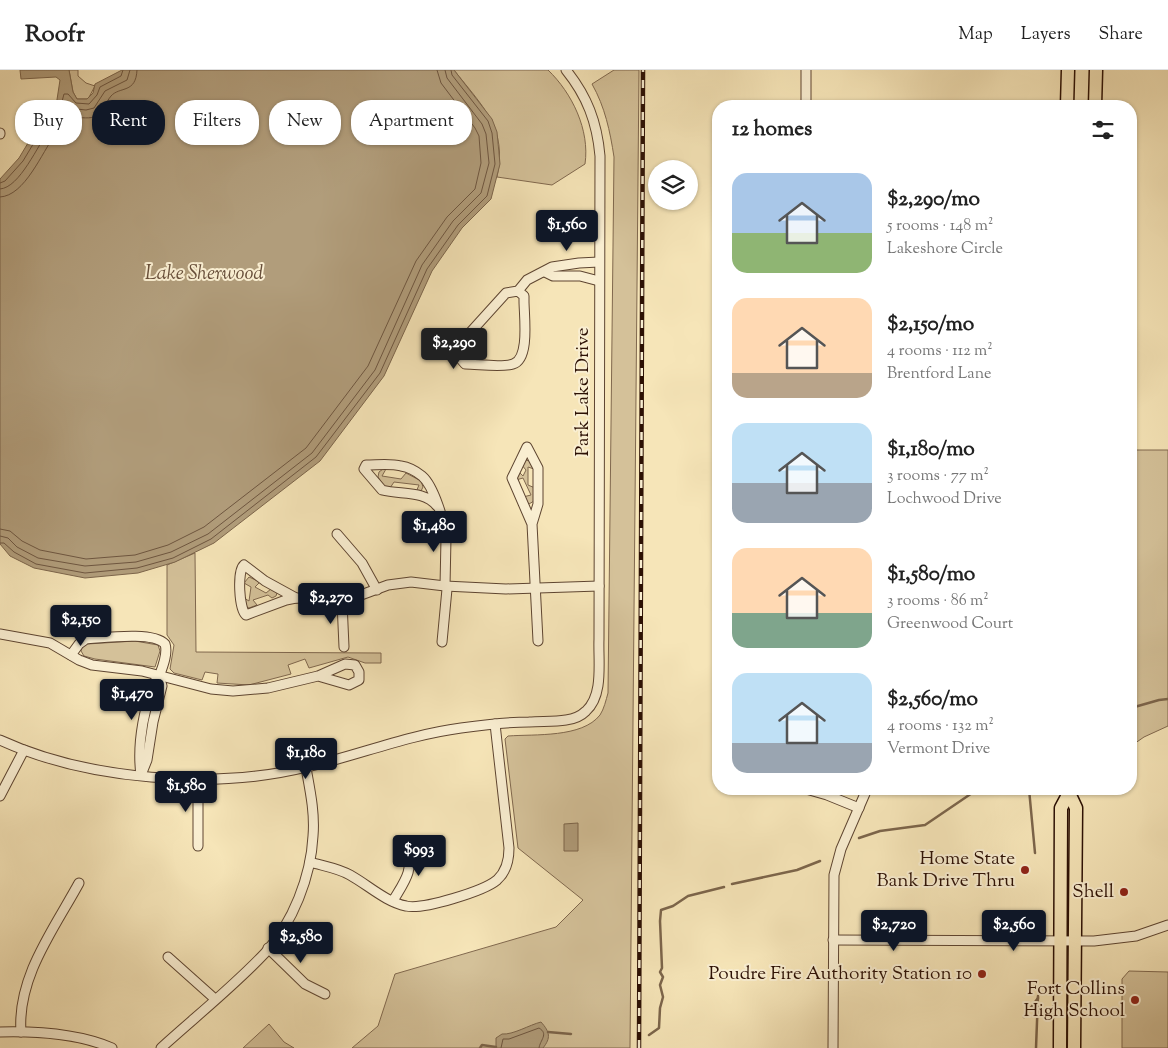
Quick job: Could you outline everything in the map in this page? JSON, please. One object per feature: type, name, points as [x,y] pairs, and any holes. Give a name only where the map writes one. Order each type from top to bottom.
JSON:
[{"type":"main road","points":[[1067,100],[1068,70]]},
{"type":"main road","points":[[1095,100],[1096,70]]},
{"type":"main road","points":[[1060,1048],[1061,808],[1068,795]]},
{"type":"main road","points":[[1071,795],[1076,808],[1074,1048]]},
{"type":"street","name":"Park Lake Drive","points":[[495,724],[573,719],[587,710],[598,690],[598,138],[590,107],[566,70]]},
{"type":"street","points":[[806,70],[806,100]]},
{"type":"street","points":[[518,291],[521,293],[524,301],[524,351],[520,358],[511,365],[465,364],[460,360],[457,351],[461,342],[506,292],[518,291],[527,280],[552,267],[599,262]]},
{"type":"street","points":[[545,272],[553,276],[580,276],[599,281]]},
{"type":"street","points":[[532,524],[512,478],[527,447],[538,468],[538,504],[532,524],[538,641]]},
{"type":"street","points":[[437,506],[432,500],[424,496],[382,490],[364,469],[366,465],[404,466],[422,476],[431,490],[437,506],[446,538],[445,586],[447,589],[442,642]]},
{"type":"street","points":[[337,534],[362,563],[377,590]]},
{"type":"street","points":[[296,598],[265,581],[244,565],[241,567],[240,597],[243,612],[246,615],[296,598],[342,602],[398,582],[497,589],[599,586]]},
{"type":"street","points":[[342,602],[344,647]]},
{"type":"street","points":[[0,634],[41,640],[92,664],[142,671],[211,689],[255,690],[318,676]]},
{"type":"street","points":[[71,655],[79,644],[86,639],[143,637],[162,641],[166,649],[159,676],[162,686],[153,722],[148,760],[141,775]]},
{"type":"street","points":[[0,740],[24,750],[66,763],[165,778],[198,779],[252,776],[306,768],[428,734],[495,724],[509,848],[508,859],[503,872],[494,882],[483,888],[425,907],[407,906],[392,901],[342,871],[310,862]]},
{"type":"street","points":[[0,796],[24,750]]},
{"type":"street","points":[[161,1048],[268,948],[286,922],[295,904],[310,862],[313,818],[306,768]]},
{"type":"street","points":[[198,779],[198,846]]},
{"type":"street","points":[[829,795],[859,808]]},
{"type":"street","points":[[833,1048],[834,875],[836,862],[864,795]]},
{"type":"street","points":[[392,901],[410,869],[406,850]]},
{"type":"street","points":[[21,1032],[21,1004],[29,975],[79,883]]},
{"type":"street","points":[[833,940],[1113,940],[1136,936],[1168,925]]},
{"type":"street","points":[[268,948],[305,984],[325,994]]},
{"type":"street","points":[[168,957],[215,999]]},
{"type":"street","points":[[0,1032],[63,1035],[112,1048]]},
{"type":"shaded area","points":[[69,70],[78,70],[78,76],[86,83],[95,86],[88,99],[77,99],[73,92]]},
{"type":"shaded area","points":[[454,70],[548,70],[557,79],[572,101],[582,125],[586,151],[585,164],[552,185],[497,177],[499,145],[496,131],[483,107]]},
{"type":"shaded area","points":[[614,70],[639,70],[630,1048],[352,1048],[378,1026],[395,974],[556,927],[583,900],[518,848],[505,739],[508,736],[544,735],[582,728],[600,715],[608,693],[614,157],[606,119],[592,84]]},
{"type":"shaded area","points":[[1137,450],[1168,450],[1168,726],[1137,742]]},
{"type":"shaded area","points":[[525,460],[530,461],[534,469],[528,467],[528,485],[535,488],[534,501],[529,504],[523,497],[531,495],[523,478],[516,480],[518,471],[523,476],[526,470],[521,464]]},
{"type":"shaded area","points":[[386,469],[382,476],[401,479],[406,473],[421,481],[423,487],[421,491],[416,492],[419,485],[394,482],[390,488],[384,486],[378,477],[379,472]]},
{"type":"shaded area","points":[[195,553],[196,652],[381,653],[381,663],[365,663],[348,657],[309,668],[305,659],[288,665],[291,674],[249,685],[217,683],[218,674],[205,672],[202,680],[174,673],[170,669],[174,645],[167,635],[167,565]]},
{"type":"shaded area","points":[[249,577],[260,582],[255,587],[266,593],[271,589],[277,593],[276,596],[272,598],[268,595],[253,600],[257,605],[249,608],[245,606],[244,598],[249,601],[251,587],[244,583]]},
{"type":"shaded area","points":[[135,641],[158,645],[160,651],[155,667],[95,659],[84,656],[81,651],[82,647],[87,644]]},
{"type":"shaded area","points":[[1129,971],[1168,972],[1168,1048],[1122,1048],[1122,979]]},
{"type":"shaded area","points":[[269,1024],[284,1042],[294,1048],[243,1048]]},
{"type":"water","name":"Lake Sherwood","points":[[20,70],[69,70],[73,92],[77,99],[87,99],[93,93],[95,84],[122,70],[454,70],[492,119],[497,132],[500,164],[491,199],[462,228],[432,271],[384,376],[320,461],[214,543],[175,562],[138,573],[85,578],[34,568],[10,556],[0,544],[0,179],[19,158],[27,145],[82,145],[82,100],[57,100],[60,80],[56,77],[21,79]]},
{"type":"water","points":[[578,823],[578,851],[564,851],[564,824]]},
{"type":"water","points":[[541,1022],[548,1035],[543,1048],[496,1048],[496,1038],[502,1034],[511,1033]]},
{"type":"waterway","points":[[1137,706],[1168,699]]},
{"type":"waterway","points":[[859,838],[880,831],[925,825],[969,795]]},
{"type":"waterway","points":[[1030,795],[1035,853]]},
{"type":"waterway","points":[[732,884],[797,870],[820,861]]},
{"type":"waterway","points":[[649,1035],[659,1028],[660,1008],[663,997],[660,985],[663,977],[660,972],[662,968],[661,910],[673,906],[688,896],[724,887]]},
{"type":"waterway","points":[[1036,1048],[1038,996]]},
{"type":"waterway","points":[[1024,1017],[1038,998]]},
{"type":"waterway","points":[[548,1032],[571,1034]]},
{"type":"waterway","points":[[480,1048],[482,1045],[496,1047]]},
{"type":"railway","points":[[639,1048],[643,70]]},
{"type":"place","name":"Home State Bank Drive Thru","points":[[1025,870]]},
{"type":"place","name":"Shell","points":[[1124,892]]},
{"type":"place","name":"Poudre Fire Authority Station 10","points":[[982,974]]},
{"type":"place","name":"Fort Collins High School","points":[[1135,1000]]}]
